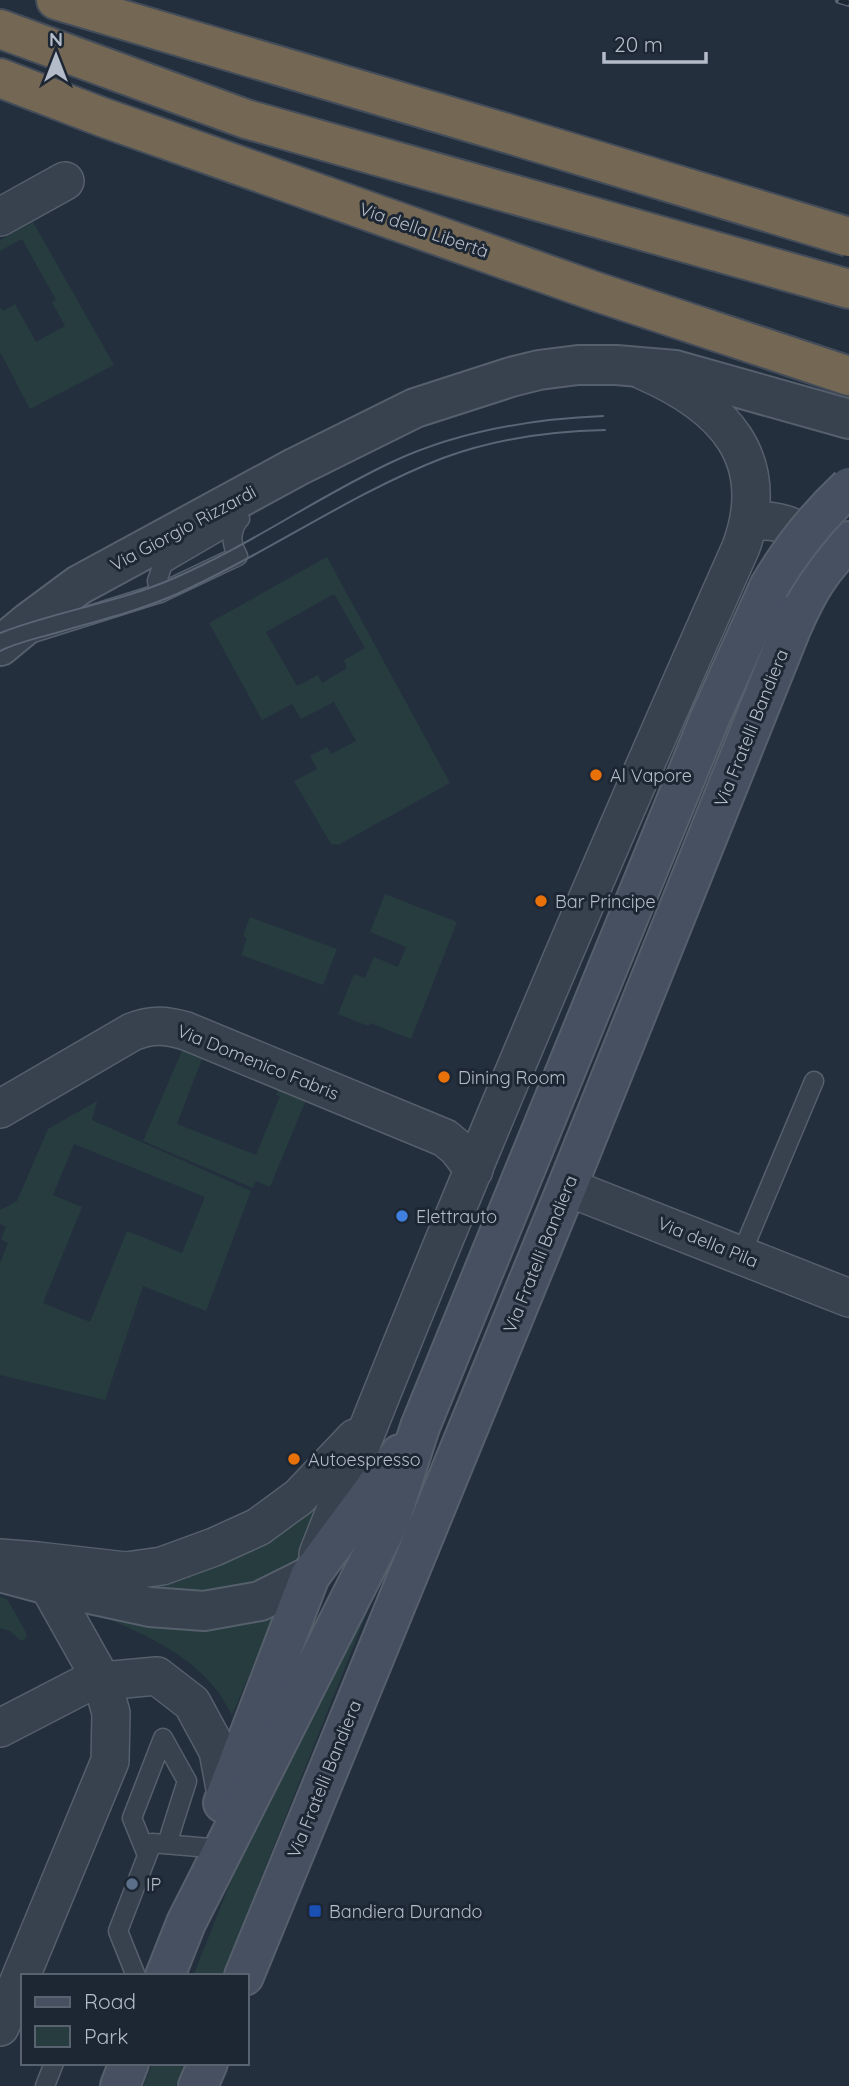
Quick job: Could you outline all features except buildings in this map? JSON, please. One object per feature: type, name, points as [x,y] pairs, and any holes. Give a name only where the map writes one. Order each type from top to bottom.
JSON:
[{"type":"highway","points":[[56,0],[849,237]]},
{"type":"highway","points":[[0,29],[246,119],[849,289]]},
{"type":"highway","name":"Via della Libertà","points":[[0,78],[102,117],[597,292],[849,376]]},
{"type":"main road","points":[[186,1923],[390,1520],[420,1427],[710,718],[769,587],[814,521],[849,487]]},
{"type":"main road","name":"Via Fratelli Bandiera","points":[[245,1974],[568,1187],[791,629],[802,603],[842,557]]},
{"type":"main road","points":[[166,1974],[186,1923],[226,1794],[310,1576],[420,1427]]},
{"type":"main road","points":[[120,2086],[128,2065]]},
{"type":"main road","points":[[198,2086],[207,2065]]},
{"type":"street","points":[[0,217],[65,181]]},
{"type":"street","name":"Via Giorgio Rizzardi","points":[[2,644],[79,585],[296,467],[405,413],[443,398],[539,370],[578,365],[675,370],[849,419]]},
{"type":"street","name":"Via Giorgio Rizzardi","points":[[633,366],[680,389],[705,407],[729,430],[748,465],[750,522]]},
{"type":"street","points":[[0,1572],[48,1586],[150,1607],[204,1611],[260,1601],[310,1576],[371,1418],[474,1170],[750,522],[772,520],[785,523],[814,542],[822,551],[842,557]]},
{"type":"street","name":"Via Domenico Fabris","points":[[0,1108],[132,1032],[147,1026],[166,1025],[445,1138],[457,1148],[474,1170]]},
{"type":"street","name":"Via della Pila","points":[[568,1187],[849,1298]]},
{"type":"street","points":[[0,1558],[126,1572],[162,1566],[214,1547],[258,1527],[299,1497],[338,1458],[371,1418]]},
{"type":"street","points":[[22,1974],[110,1761],[111,1713],[102,1681],[48,1586]]},
{"type":"street","points":[[0,1728],[85,1684],[157,1676],[192,1703],[218,1751],[226,1794]]},
{"type":"street","points":[[0,2027],[21,1976]]},
{"type":"lane","name":"Via Giorgio Rizzardi","points":[[274,499],[369,430]]},
{"type":"lane","name":"Via Giorgio Rizzardi","points":[[2,644],[160,593],[238,556],[232,540],[233,531],[244,517],[163,564],[157,581],[160,593]]},
{"type":"lane","points":[[741,1255],[814,1081]]},
{"type":"lane","points":[[147,1855],[132,1818],[163,1738],[187,1781],[167,1844]]},
{"type":"lane","points":[[135,1974],[118,1931],[152,1843],[209,1848]]},
{"type":"lane","points":[[45,2086],[53,2065]]},
{"type":"green space","points":[[33,222],[114,365],[30,409],[0,352],[0,307],[3,311],[15,304],[36,342],[65,326],[52,302],[56,300],[22,239],[0,251],[0,240]]},
{"type":"green space","points":[[327,557],[450,783],[338,845],[331,844],[294,781],[317,769],[310,756],[327,747],[331,754],[356,741],[334,702],[301,719],[292,704],[262,720],[209,623]],"holes":[[[334,594],[365,648],[344,660],[347,668],[322,683],[318,675],[297,686],[266,632]]]},
{"type":"green space","points":[[385,894],[457,922],[411,1039],[338,1014],[354,974],[365,978],[374,957],[398,967],[406,947],[370,932]]},
{"type":"green space","points":[[250,917],[337,949],[323,985],[241,955],[247,938],[243,936]]},
{"type":"green space","points":[[182,1051],[202,1059],[177,1124],[256,1155],[280,1096],[276,1095],[279,1088],[306,1100],[270,1187],[256,1181],[253,1188],[143,1141]]},
{"type":"green space","points":[[97,1101],[92,1120],[251,1191],[206,1311],[143,1286],[105,1400],[0,1375],[0,1263],[8,1243],[1,1239],[6,1227],[0,1224],[0,1210],[17,1201],[48,1129]],"holes":[[[74,1144],[205,1197],[182,1253],[127,1231],[90,1322],[43,1303],[82,1207],[53,1195]]]},
{"type":"green space","points":[[315,1504],[319,1508],[298,1558],[269,1578],[240,1588],[208,1593],[160,1593],[109,1579]]},
{"type":"green space","points":[[405,1517],[223,1974],[194,1974],[260,1808]]},
{"type":"green space","points":[[0,1597],[7,1599],[27,1634],[24,1640],[0,1628]]},
{"type":"green space","points":[[103,1611],[240,1624],[273,1617],[232,1716],[219,1693],[194,1667],[150,1638],[102,1616]]},
{"type":"green space","points":[[152,2065],[185,2065],[176,2086],[143,2086]]},
{"type":"tram line","points":[[0,633],[172,579],[228,552],[337,490],[417,451],[495,428],[603,416]]},
{"type":"tram line","points":[[0,651],[28,640],[133,611],[177,594],[244,561],[375,489],[443,458],[523,437],[605,430]]},
{"type":"railway","points":[[839,0],[849,3]]},
{"type":"place","name":"Al Vapore","points":[[596,775]]},
{"type":"place","name":"Bar Principe","points":[[541,901]]},
{"type":"place","name":"Dining Room","points":[[444,1077]]},
{"type":"place","name":"Elettrauto","points":[[402,1216]]},
{"type":"place","name":"Autoespresso","points":[[294,1459]]},
{"type":"place","name":"IP","points":[[132,1884]]},
{"type":"place","name":"Bandiera Durando","points":[[315,1911]]}]
